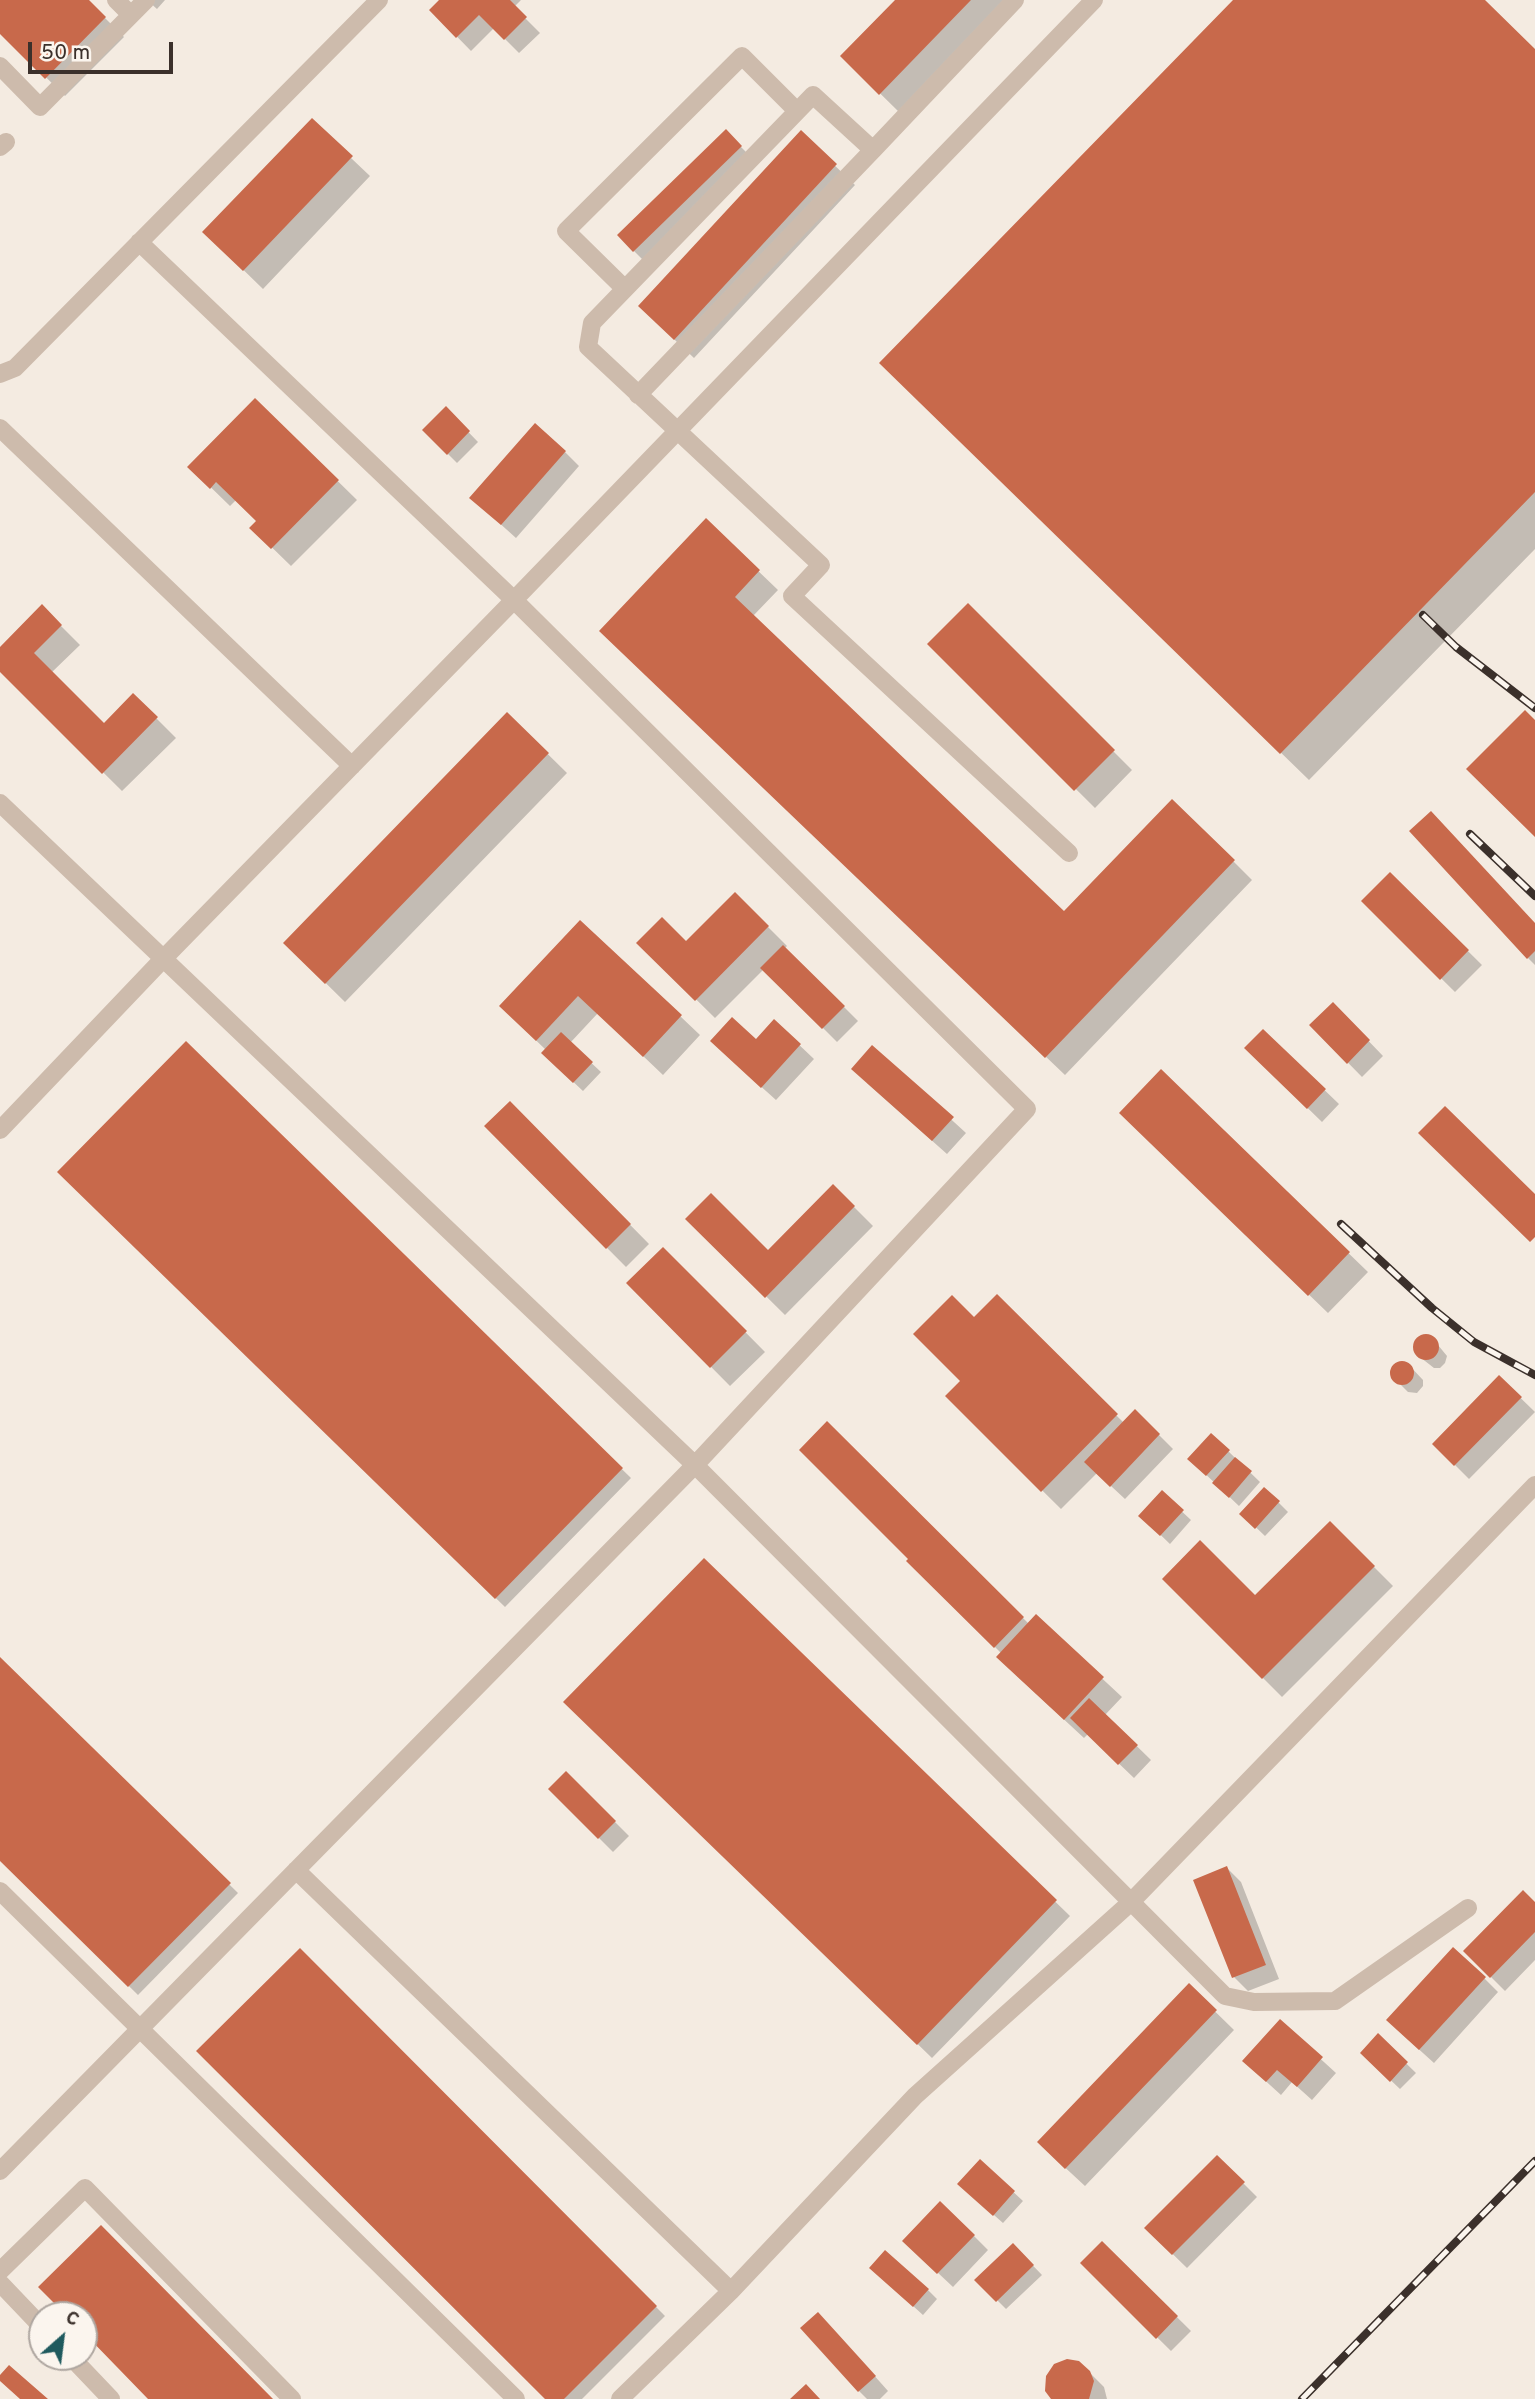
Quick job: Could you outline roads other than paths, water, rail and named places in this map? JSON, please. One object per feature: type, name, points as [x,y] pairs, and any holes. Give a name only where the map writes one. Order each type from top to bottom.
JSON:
[{"type":"lane","points":[[116,0],[131,15]]},
{"type":"lane","points":[[0,66],[40,107],[146,0]]},
{"type":"lane","points":[[0,374],[15,368],[379,0]]},
{"type":"lane","points":[[638,395],[1015,0]]},
{"type":"lane","points":[[0,1130],[1094,0]]},
{"type":"lane","points":[[625,289],[566,231],[742,56],[797,111]]},
{"type":"lane","points":[[873,150],[813,95],[592,323],[588,347],[821,565],[792,596],[1069,853]]},
{"type":"lane","points":[[0,2171],[695,1465],[1027,1109],[514,600],[139,242]]},
{"type":"lane","points":[[0,428],[352,766]]},
{"type":"lane","points":[[0,803],[695,1465],[1225,1996],[1254,2002],[1335,2001],[1468,1908]]},
{"type":"lane","points":[[620,2399],[731,2291],[915,2096],[1130,1903],[1535,1485]]},
{"type":"lane","points":[[296,1870],[731,2291]]},
{"type":"lane","points":[[0,1891],[516,2399]]},
{"type":"lane","points":[[0,2271],[85,2188],[292,2399]]},
{"type":"lane","points":[[0,2283],[28,2312]]},
{"type":"lane","points":[[84,2371],[111,2399]]},
{"type":"railway","points":[[1423,615],[1456,647],[1535,708]]},
{"type":"railway","points":[[1470,834],[1535,896]]},
{"type":"railway","points":[[1341,1224],[1432,1308],[1474,1342],[1535,1375]]},
{"type":"railway","points":[[1302,2399],[1535,2161]]}]
